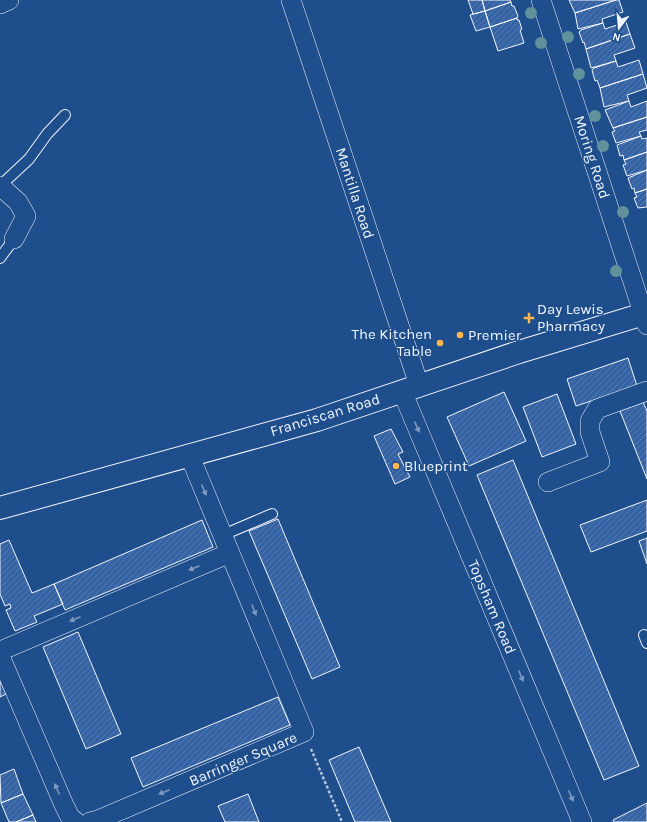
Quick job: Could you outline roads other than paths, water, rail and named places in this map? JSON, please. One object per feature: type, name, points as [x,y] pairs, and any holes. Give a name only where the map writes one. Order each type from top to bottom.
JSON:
[{"type":"street","points":[[0,4],[9,0]]},
{"type":"street","name":"Mantilla Road","points":[[291,0],[410,388]]},
{"type":"street","name":"Moring Road","points":[[541,0],[646,317]]},
{"type":"street","points":[[0,186],[18,202],[26,216],[14,239]]},
{"type":"street","name":"Franciscan Road","points":[[0,508],[189,454],[317,420],[519,352],[646,317]]},
{"type":"street","name":"Topsham Road","points":[[410,388],[582,822]]},
{"type":"street","points":[[548,482],[600,462],[590,432],[590,421],[597,409],[647,391]]},
{"type":"street","name":"Barringer Square","points":[[90,822],[304,732],[189,454]]},
{"type":"street","points":[[0,651],[230,553]]},
{"type":"street","points":[[0,656],[64,805],[70,817],[76,822]]},
{"type":"lane","points":[[0,186],[29,159],[47,134],[65,115]]},
{"type":"lane","points":[[0,258],[14,239]]},
{"type":"lane","points":[[223,535],[272,514]]},
{"type":"place","name":"Day Lewis Pharmacy","points":[[529,318]]},
{"type":"place","name":"Premier","points":[[460,335]]},
{"type":"place","name":"The Kitchen Table","points":[[440,343]]},
{"type":"place","name":"Blueprint","points":[[396,466]]}]
